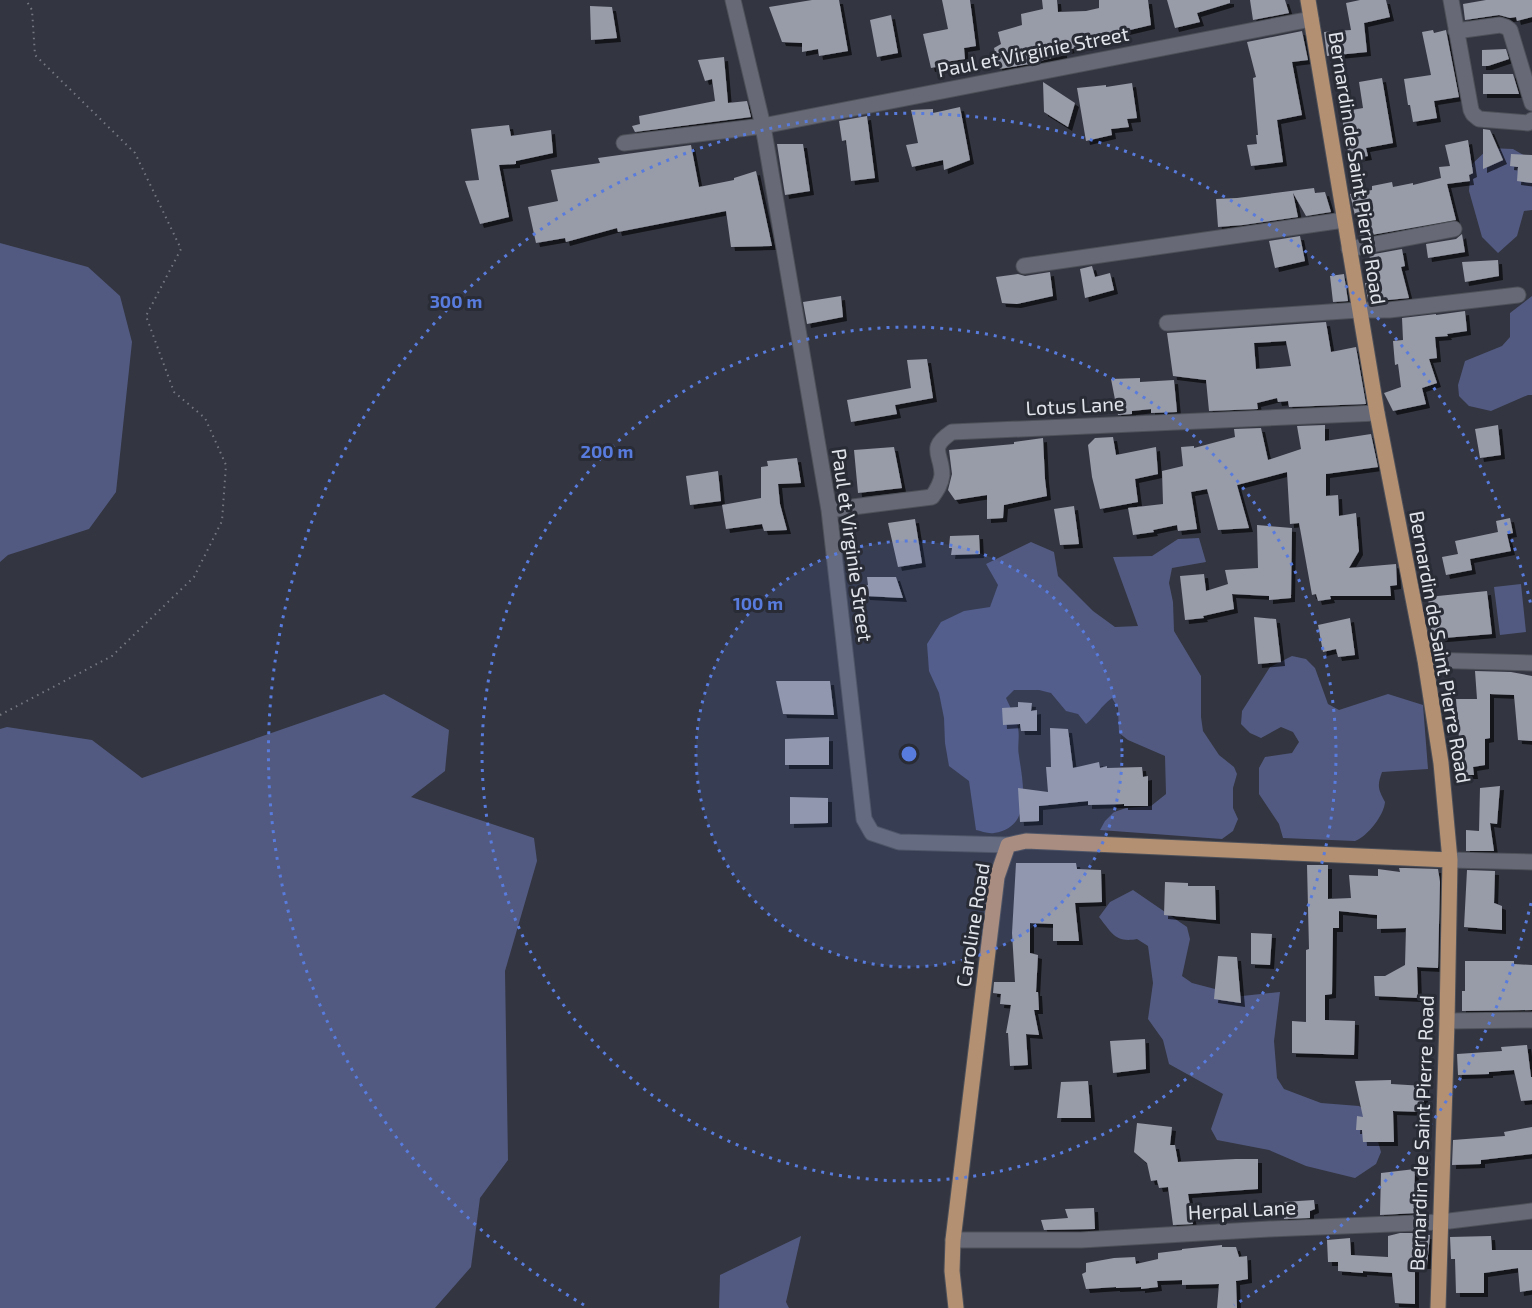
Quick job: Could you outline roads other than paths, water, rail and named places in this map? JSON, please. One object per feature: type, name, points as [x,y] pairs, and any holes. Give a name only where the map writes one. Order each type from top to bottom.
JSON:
[{"type":"main road","name":"Bernardin de Saint Pierre Road","points":[[1308,0],[1359,310],[1425,660],[1441,763],[1450,860],[1438,1308]]},
{"type":"main road","name":"Caroline Road","points":[[956,1308],[952,1272],[953,1240],[997,878],[1008,845],[1026,841],[1450,860]]},
{"type":"street","name":"Paul et Virginie Street","points":[[733,0],[763,126],[829,510],[864,819],[872,833],[899,842],[1008,845]]},
{"type":"street","points":[[1451,0],[1473,114],[1479,119],[1528,123],[1532,120]]},
{"type":"street","name":"Paul et Virginie Street","points":[[763,126],[1311,19]]},
{"type":"street","points":[[1456,31],[1500,24],[1510,30],[1532,103]]},
{"type":"street","points":[[624,144],[763,126]]},
{"type":"street","points":[[1024,266],[1344,220]]},
{"type":"street","points":[[1349,249],[1455,230]]},
{"type":"street","points":[[1167,323],[1389,310],[1518,295]]},
{"type":"street","name":"Lotus Lane","points":[[829,510],[932,497],[939,488],[942,473],[936,451],[942,439],[952,432],[1377,413]]},
{"type":"street","points":[[1425,660],[1532,663]]},
{"type":"street","points":[[1450,860],[1532,862]]},
{"type":"street","points":[[1447,1021],[1532,1020]]},
{"type":"street","name":"Herpal Lane","points":[[953,1240],[1081,1240],[1441,1222],[1532,1211]]}]
